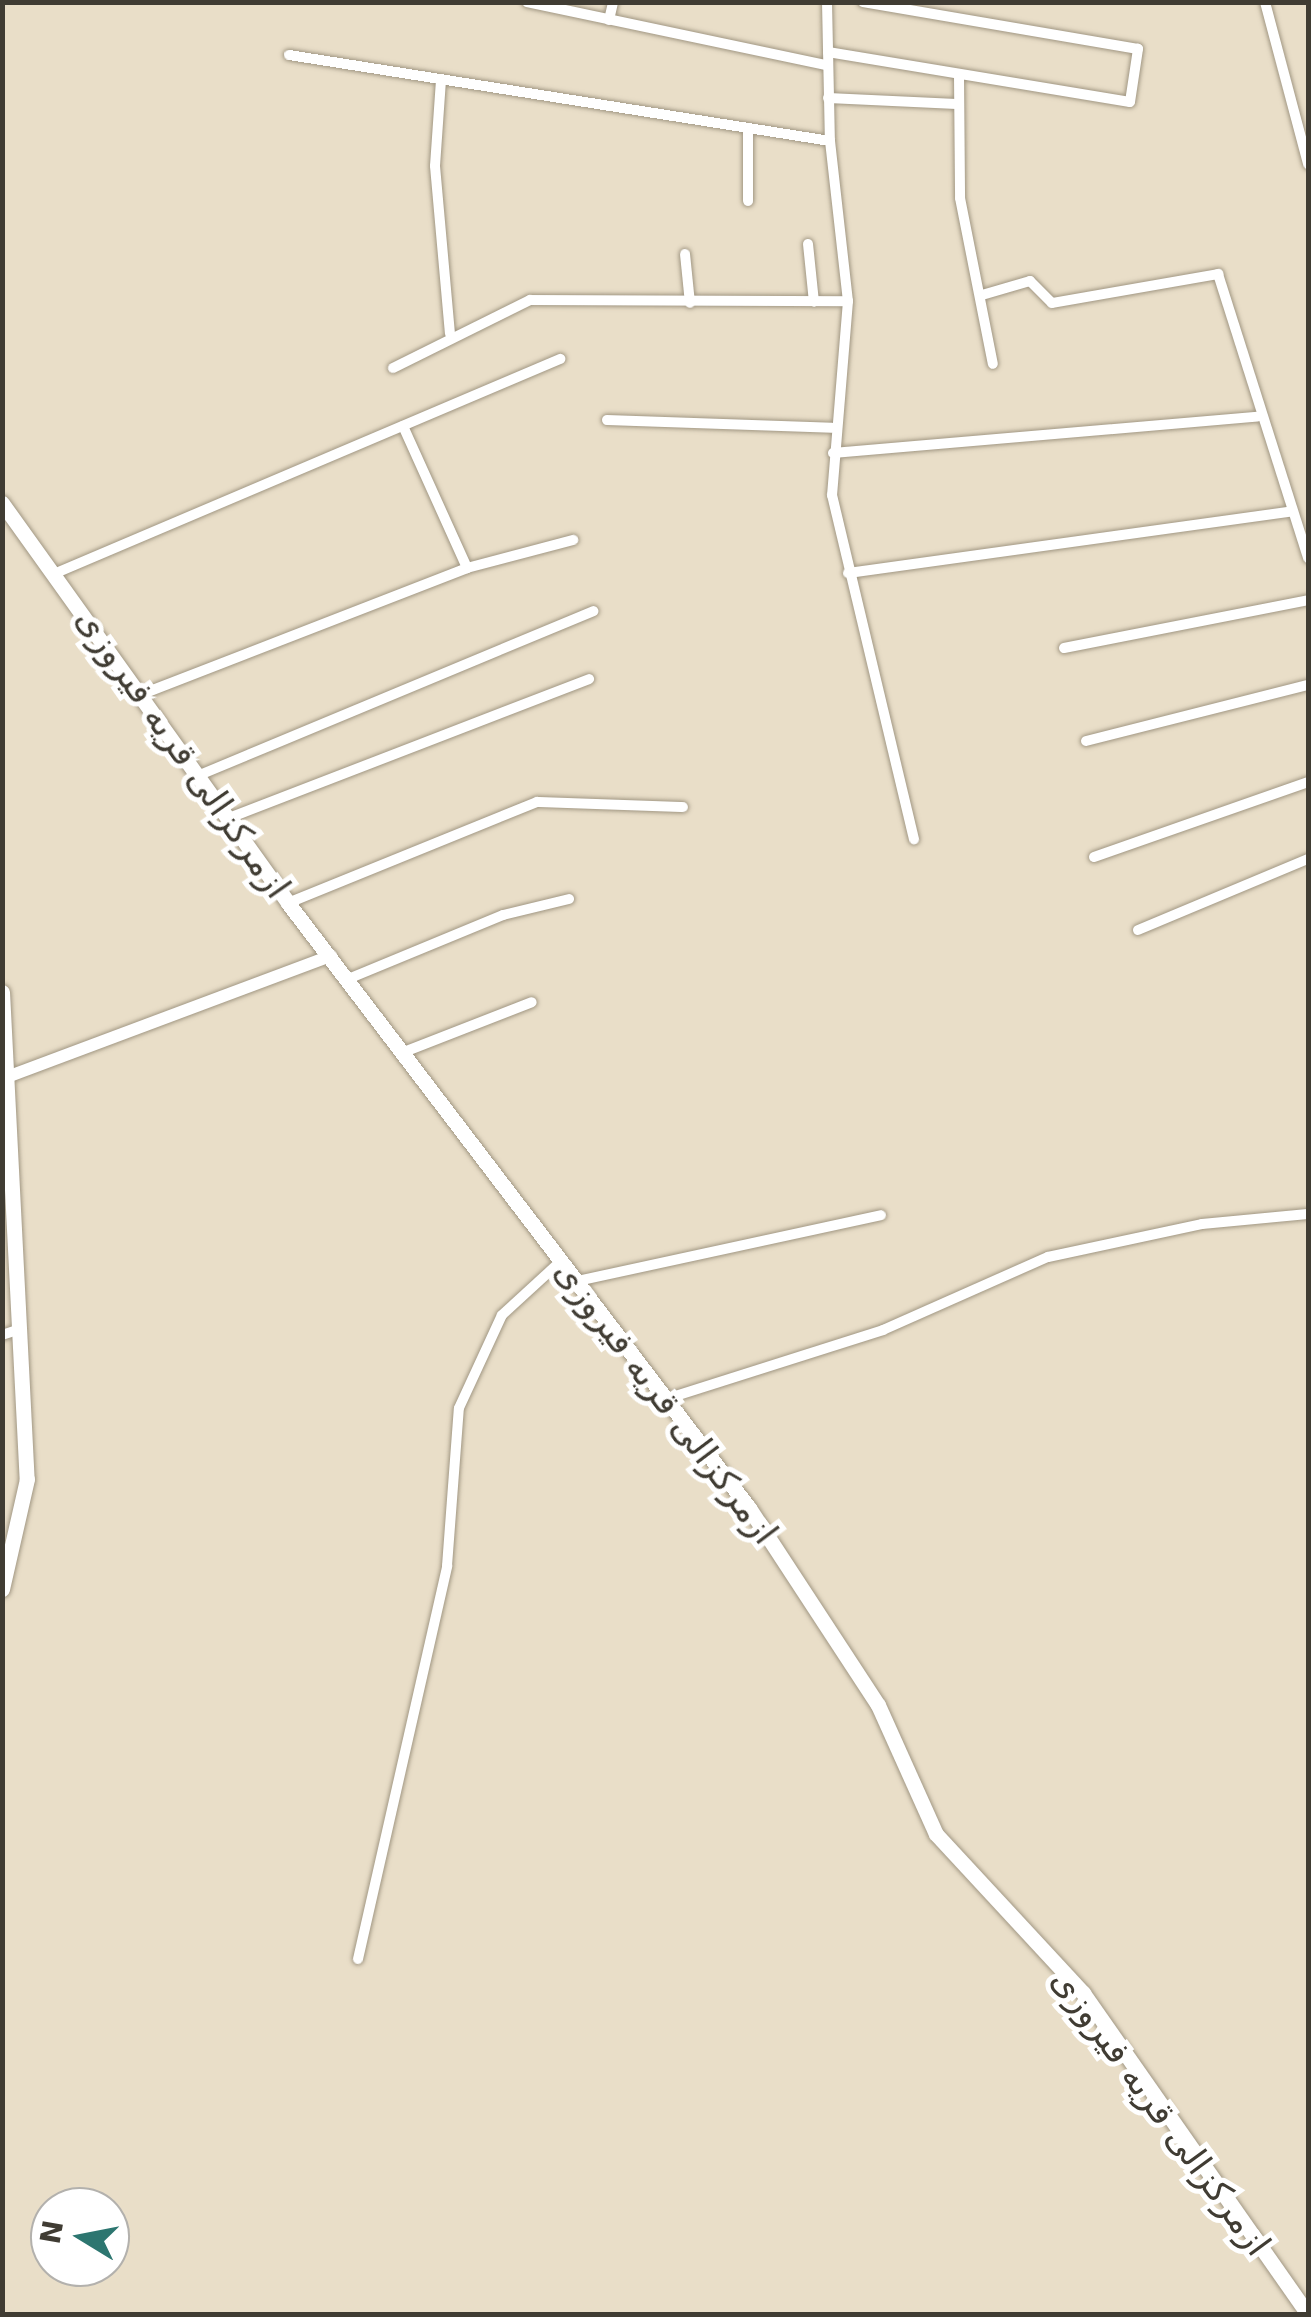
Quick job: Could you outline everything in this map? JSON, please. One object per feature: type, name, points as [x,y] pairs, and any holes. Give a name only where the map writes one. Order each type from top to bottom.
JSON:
[{"type":"main road","name":"ازمرکزالی قریه فیروزی","points":[[2,503],[146,693],[288,904],[666,1399],[878,1705],[936,1834],[1083,1993],[1308,2314]]},
{"type":"main road","points":[[2,992],[27,1479],[2,1589]]},
{"type":"street","points":[[526,2],[828,58],[1129,104],[1140,52],[863,2]]},
{"type":"street","points":[[609,20],[612,2]]},
{"type":"street","points":[[827,2],[830,142],[848,301],[832,428],[833,453],[848,573],[864,656],[900,750],[914,839]]},
{"type":"street","points":[[1265,2],[1308,164]]},
{"type":"street","points":[[289,55],[830,142]]},
{"type":"street","points":[[960,76],[960,198],[993,364]]},
{"type":"street","points":[[441,80],[435,166],[450,333]]},
{"type":"street","points":[[828,98],[957,104]]},
{"type":"street","points":[[748,128],[748,201]]},
{"type":"street","points":[[808,244],[814,302]]},
{"type":"street","points":[[685,254],[690,304]]},
{"type":"street","points":[[982,294],[1030,281],[1052,303],[1218,274],[1257,417],[1308,558]]},
{"type":"street","points":[[392,368],[450,333],[530,300],[690,304],[848,301]]},
{"type":"street","points":[[56,574],[560,359]]},
{"type":"street","points":[[833,453],[1257,417]]},
{"type":"street","points":[[607,420],[832,428]]},
{"type":"street","points":[[403,426],[467,568]]},
{"type":"street","points":[[848,573],[1290,512]]},
{"type":"street","points":[[146,693],[467,568],[574,540]]},
{"type":"street","points":[[1064,648],[1308,600]]},
{"type":"street","points":[[202,774],[593,611]]},
{"type":"street","points":[[229,818],[589,679]]},
{"type":"street","points":[[1086,741],[1308,685]]},
{"type":"street","points":[[1094,857],[1308,782]]},
{"type":"street","points":[[288,904],[537,802],[684,807]]},
{"type":"street","points":[[1138,930],[1308,859]]},
{"type":"street","points":[[348,979],[503,915],[569,899]]},
{"type":"street","points":[[6,1077],[331,956]]},
{"type":"street","points":[[404,1052],[532,1002]]},
{"type":"street","points":[[666,1399],[884,1330],[1048,1257],[1202,1224],[1308,1214]]},
{"type":"street","points":[[577,1281],[881,1215]]},
{"type":"street","points":[[358,1959],[447,1566],[459,1408],[502,1315],[562,1260]]},
{"type":"street","points":[[2,1335],[20,1329]]}]
